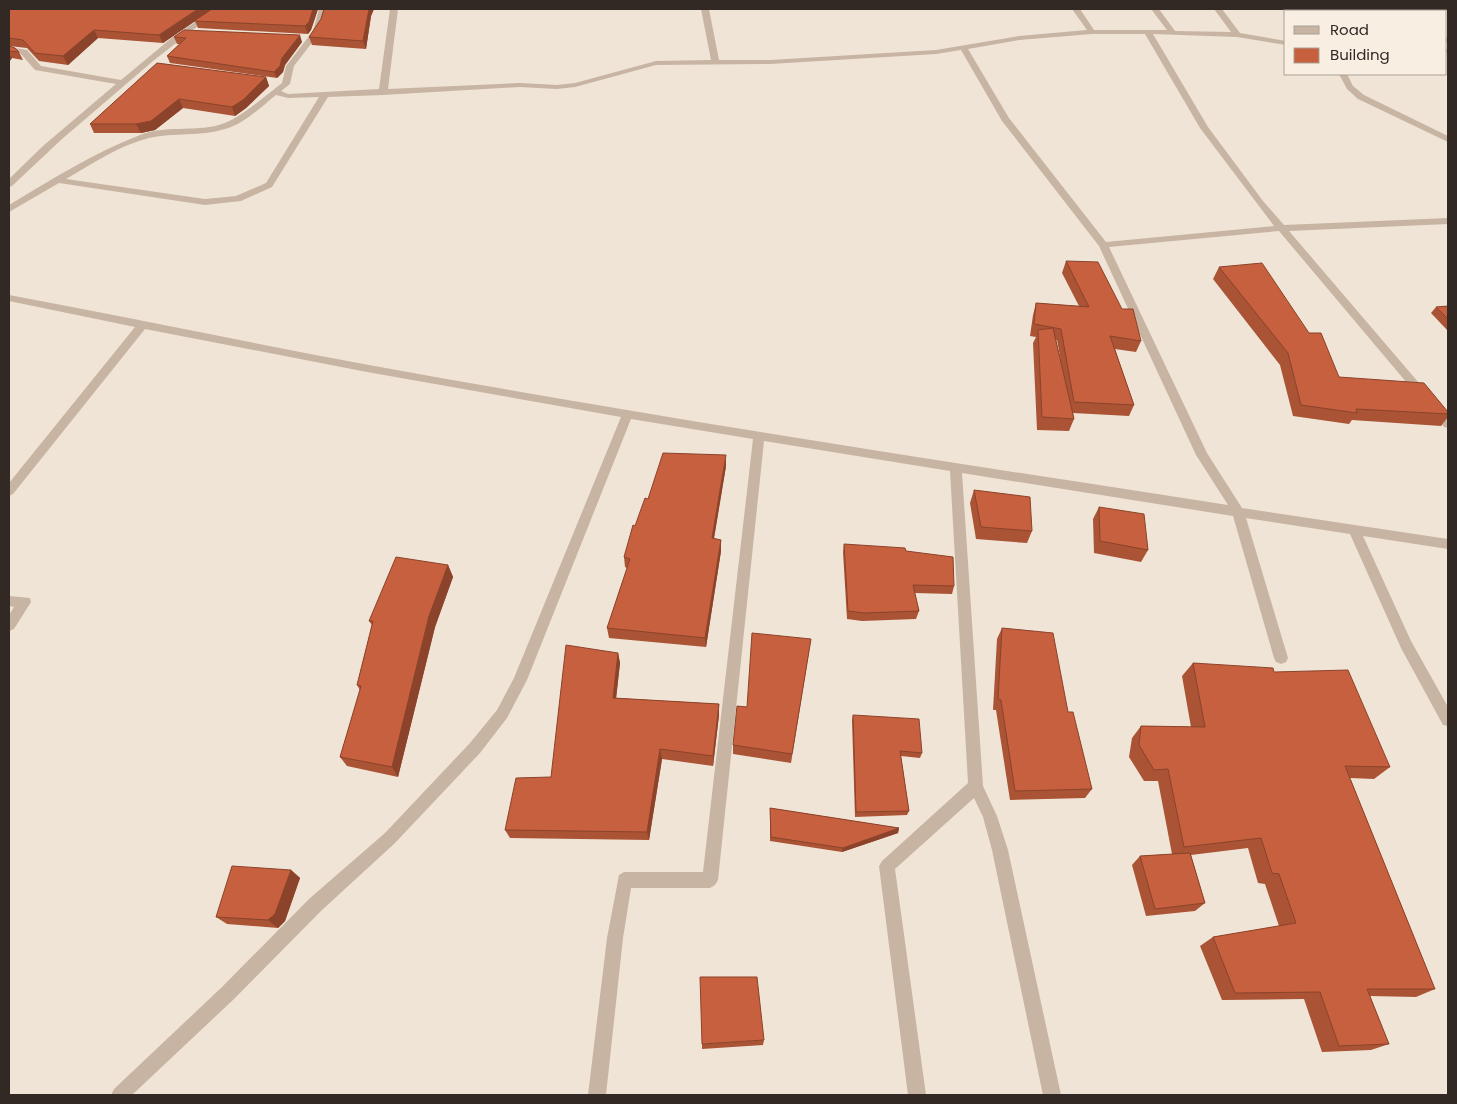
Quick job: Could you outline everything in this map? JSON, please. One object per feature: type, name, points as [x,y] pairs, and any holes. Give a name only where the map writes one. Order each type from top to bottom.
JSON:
[{"type":"street","points":[[9,184],[43,151],[145,64],[203,18],[220,9]]},
{"type":"street","points":[[9,209],[109,151],[145,136],[224,127],[242,116],[286,84],[290,66],[307,38],[320,26],[323,9]]},
{"type":"street","points":[[383,92],[394,9]]},
{"type":"street","points":[[705,9],[714,62]]},
{"type":"street","points":[[1076,9],[1092,32]]},
{"type":"street","points":[[1155,9],[1174,34]]},
{"type":"street","points":[[1218,9],[1237,35]]},
{"type":"street","points":[[185,32],[194,33]]},
{"type":"street","points":[[274,92],[288,96],[520,85],[557,87],[575,85],[638,66],[656,63],[809,60],[936,52],[1019,38],[1092,32],[1237,35],[1284,43]]},
{"type":"street","points":[[1148,32],[1204,128],[1260,203],[1448,424]]},
{"type":"street","points":[[963,47],[1005,119],[1102,245],[1202,455],[1238,512],[1282,658]]},
{"type":"street","points":[[9,49],[24,52],[38,68],[123,83]]},
{"type":"street","points":[[145,64],[154,66]]},
{"type":"street","points":[[1344,75],[1350,87],[1361,97],[1448,138]]},
{"type":"street","points":[[276,82],[286,84]]},
{"type":"street","points":[[57,180],[197,202],[238,199],[269,185],[325,94]]},
{"type":"street","points":[[1102,245],[1282,228],[1448,221]]},
{"type":"street","points":[[9,298],[142,326],[627,415],[1448,544]]},
{"type":"street","points":[[9,491],[142,326]]},
{"type":"street","points":[[120,1095],[228,993],[315,906],[390,838],[475,748],[502,714],[520,680],[627,415]]},
{"type":"street","points":[[597,1095],[615,938],[624,880],[710,880],[759,436]]},
{"type":"street","points":[[956,467],[976,786],[990,816],[1000,850],[1052,1095]]},
{"type":"street","points":[[1354,530],[1406,644],[1448,720]]},
{"type":"street","points":[[9,601],[25,602],[9,625]]},
{"type":"street","points":[[917,1095],[887,866],[976,786]]},
{"type":"building","points":[[9,9],[198,9],[159,35],[94,30],[63,56],[35,53],[23,40],[9,38]]},
{"type":"building","points":[[212,9],[313,9],[309,22],[305,26],[194,21]]},
{"type":"building","points":[[324,9],[369,9],[363,41],[309,37],[321,19]]},
{"type":"building","points":[[184,30],[300,35],[282,58],[280,66],[274,72],[167,56],[186,38],[174,37]]},
{"type":"building","points":[[9,46],[15,48],[19,52],[9,51]]},
{"type":"building","points":[[157,63],[266,77],[243,100],[232,107],[179,99],[151,121],[136,124],[90,124]]},
{"type":"building","points":[[1066,261],[1098,262],[1122,309],[1133,309],[1141,341],[1110,336],[1134,405],[1074,402],[1061,329],[1034,324],[1036,303],[1089,307]]},
{"type":"building","points":[[1262,263],[1309,333],[1321,333],[1339,377],[1424,383],[1448,414],[1356,409],[1357,413],[1301,405],[1288,353],[1219,267]]},
{"type":"building","points":[[1448,306],[1448,319],[1436,307]]},
{"type":"building","points":[[1053,328],[1074,419],[1042,417],[1038,330]]},
{"type":"building","points":[[663,453],[726,455],[712,538],[721,540],[705,638],[607,628],[630,559],[624,557],[633,525],[635,526],[645,498],[648,499]]},
{"type":"building","points":[[974,490],[1030,497],[1032,531],[981,527]]},
{"type":"building","points":[[1099,507],[1144,514],[1148,550],[1100,541]]},
{"type":"building","points":[[844,544],[905,548],[906,551],[953,557],[954,586],[913,585],[919,611],[864,613],[848,611]]},
{"type":"building","points":[[396,557],[448,565],[429,616],[392,767],[340,757],[361,686],[357,685],[373,621],[369,621]]},
{"type":"building","points":[[1002,628],[1053,633],[1068,712],[1073,712],[1092,789],[1015,791],[1001,700],[998,699]]},
{"type":"building","points":[[752,633],[811,639],[792,754],[733,745],[737,706],[747,707]]},
{"type":"building","points":[[566,645],[618,653],[613,698],[719,704],[713,756],[660,749],[647,832],[505,830],[516,778],[551,777]]},
{"type":"building","points":[[1193,663],[1273,668],[1274,672],[1348,670],[1390,767],[1345,766],[1435,989],[1367,989],[1389,1044],[1339,1046],[1320,992],[1235,993],[1213,937],[1296,923],[1279,874],[1272,873],[1261,838],[1184,847],[1168,769],[1154,770],[1139,745],[1141,726],[1205,727]]},
{"type":"building","points":[[853,715],[919,719],[922,753],[900,751],[909,811],[856,812]]},
{"type":"building","points":[[770,808],[899,828],[843,848],[771,837]]},
{"type":"building","points":[[1190,853],[1205,903],[1155,909],[1140,856]]},
{"type":"building","points":[[232,866],[291,870],[275,914],[268,920],[216,917]]},
{"type":"building","points":[[700,977],[757,977],[764,1040],[702,1044]]}]
